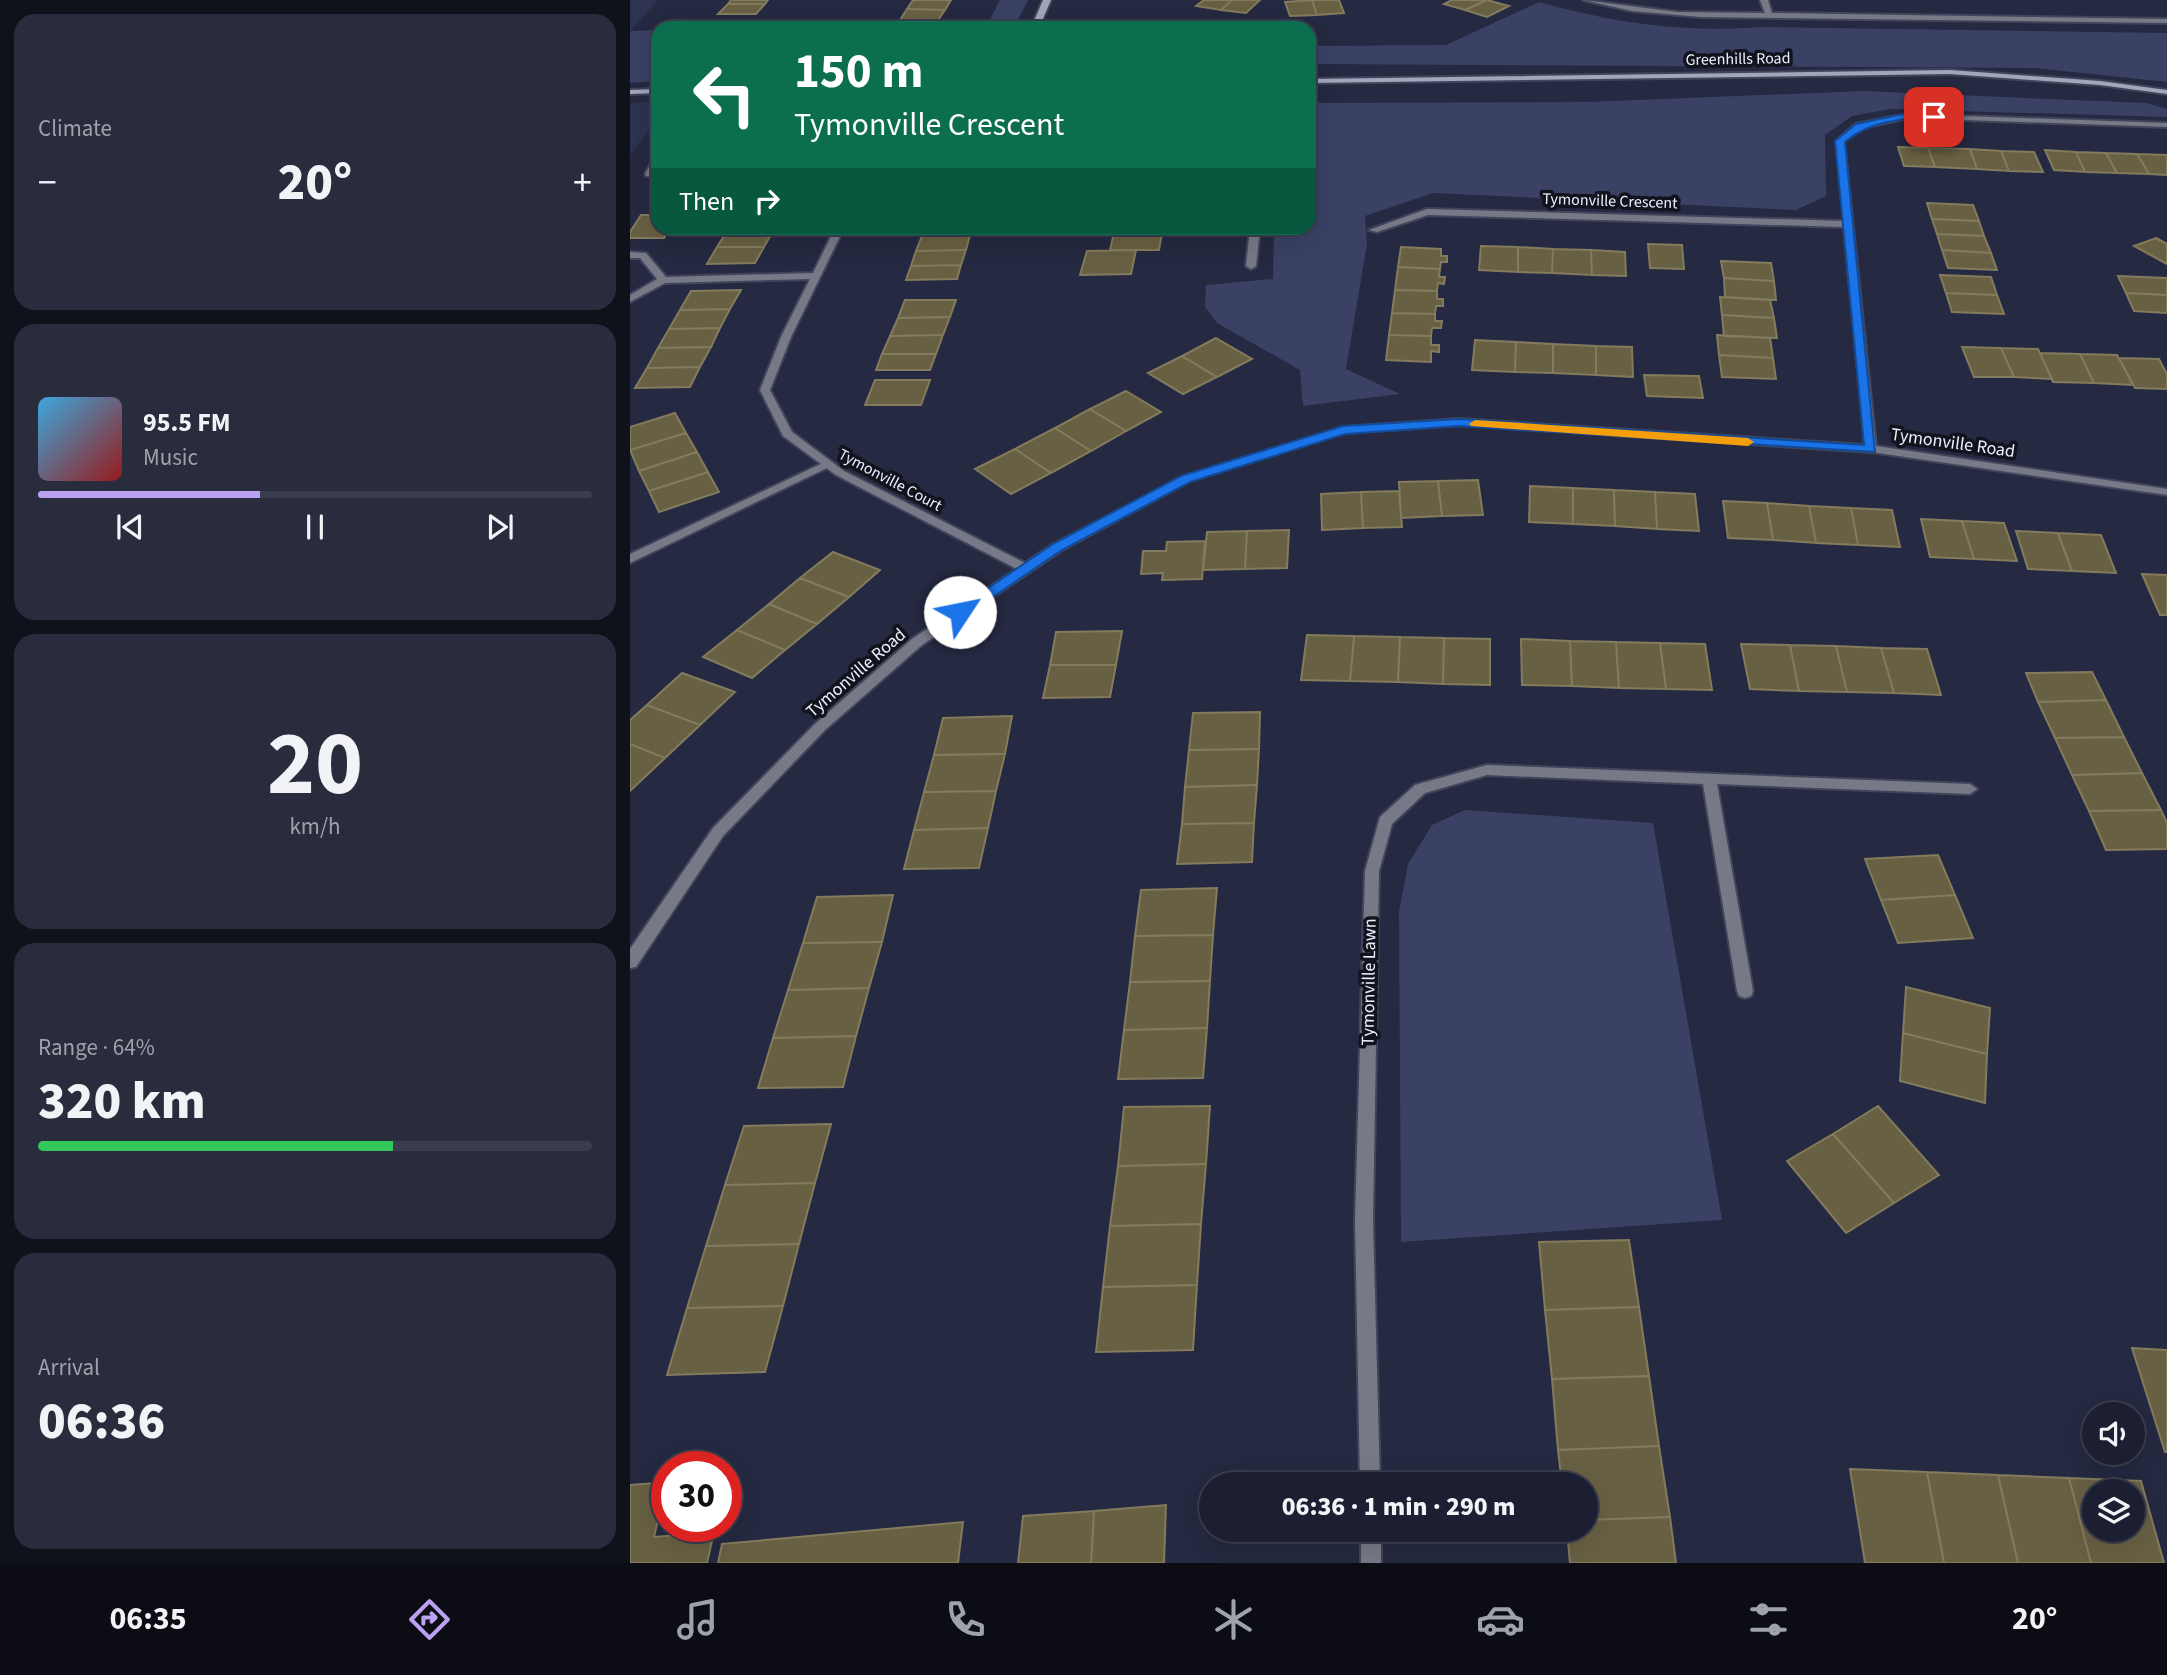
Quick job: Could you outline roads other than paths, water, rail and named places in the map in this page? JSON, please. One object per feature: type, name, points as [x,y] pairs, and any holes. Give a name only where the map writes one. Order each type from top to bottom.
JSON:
[{"type":"main road","points":[[1038,21],[1047,0]]},
{"type":"main road","name":"Greenhills Road","points":[[1316,81],[1950,72],[2100,83],[2167,92]]},
{"type":"main road","points":[[630,92],[651,91]]},
{"type":"street","points":[[1587,0],[1669,14],[1715,17],[1769,15],[2167,20]]},
{"type":"street","points":[[1764,0],[1769,15]]},
{"type":"street","points":[[1871,449],[1840,141],[1859,126],[1908,116],[2167,125]]},
{"type":"street","name":"Tymonville Crescent","points":[[1374,230],[1427,212],[1848,224]]},
{"type":"street","name":"Tymonville Court","points":[[836,235],[786,337],[765,390],[788,434],[827,464],[861,485],[1025,568]]},
{"type":"street","points":[[1251,266],[1254,235]]},
{"type":"street","points":[[630,255],[643,255],[663,280]]},
{"type":"street","points":[[630,299],[663,280],[816,276]]},
{"type":"street","name":"Tymonville Road","points":[[630,962],[718,832],[820,727],[917,642],[1025,568],[1186,479],[1343,430],[1459,422],[1871,449],[2167,492]]},
{"type":"street","points":[[630,559],[827,464]]},
{"type":"street","name":"Tymonville Lawn","points":[[1370,1472],[1364,1220],[1371,899],[1372,871],[1385,821],[1420,789],[1487,770],[1970,789]]},
{"type":"street","points":[[1709,779],[1745,991]]},
{"type":"street","points":[[1371,1542],[1371,1563]]}]
